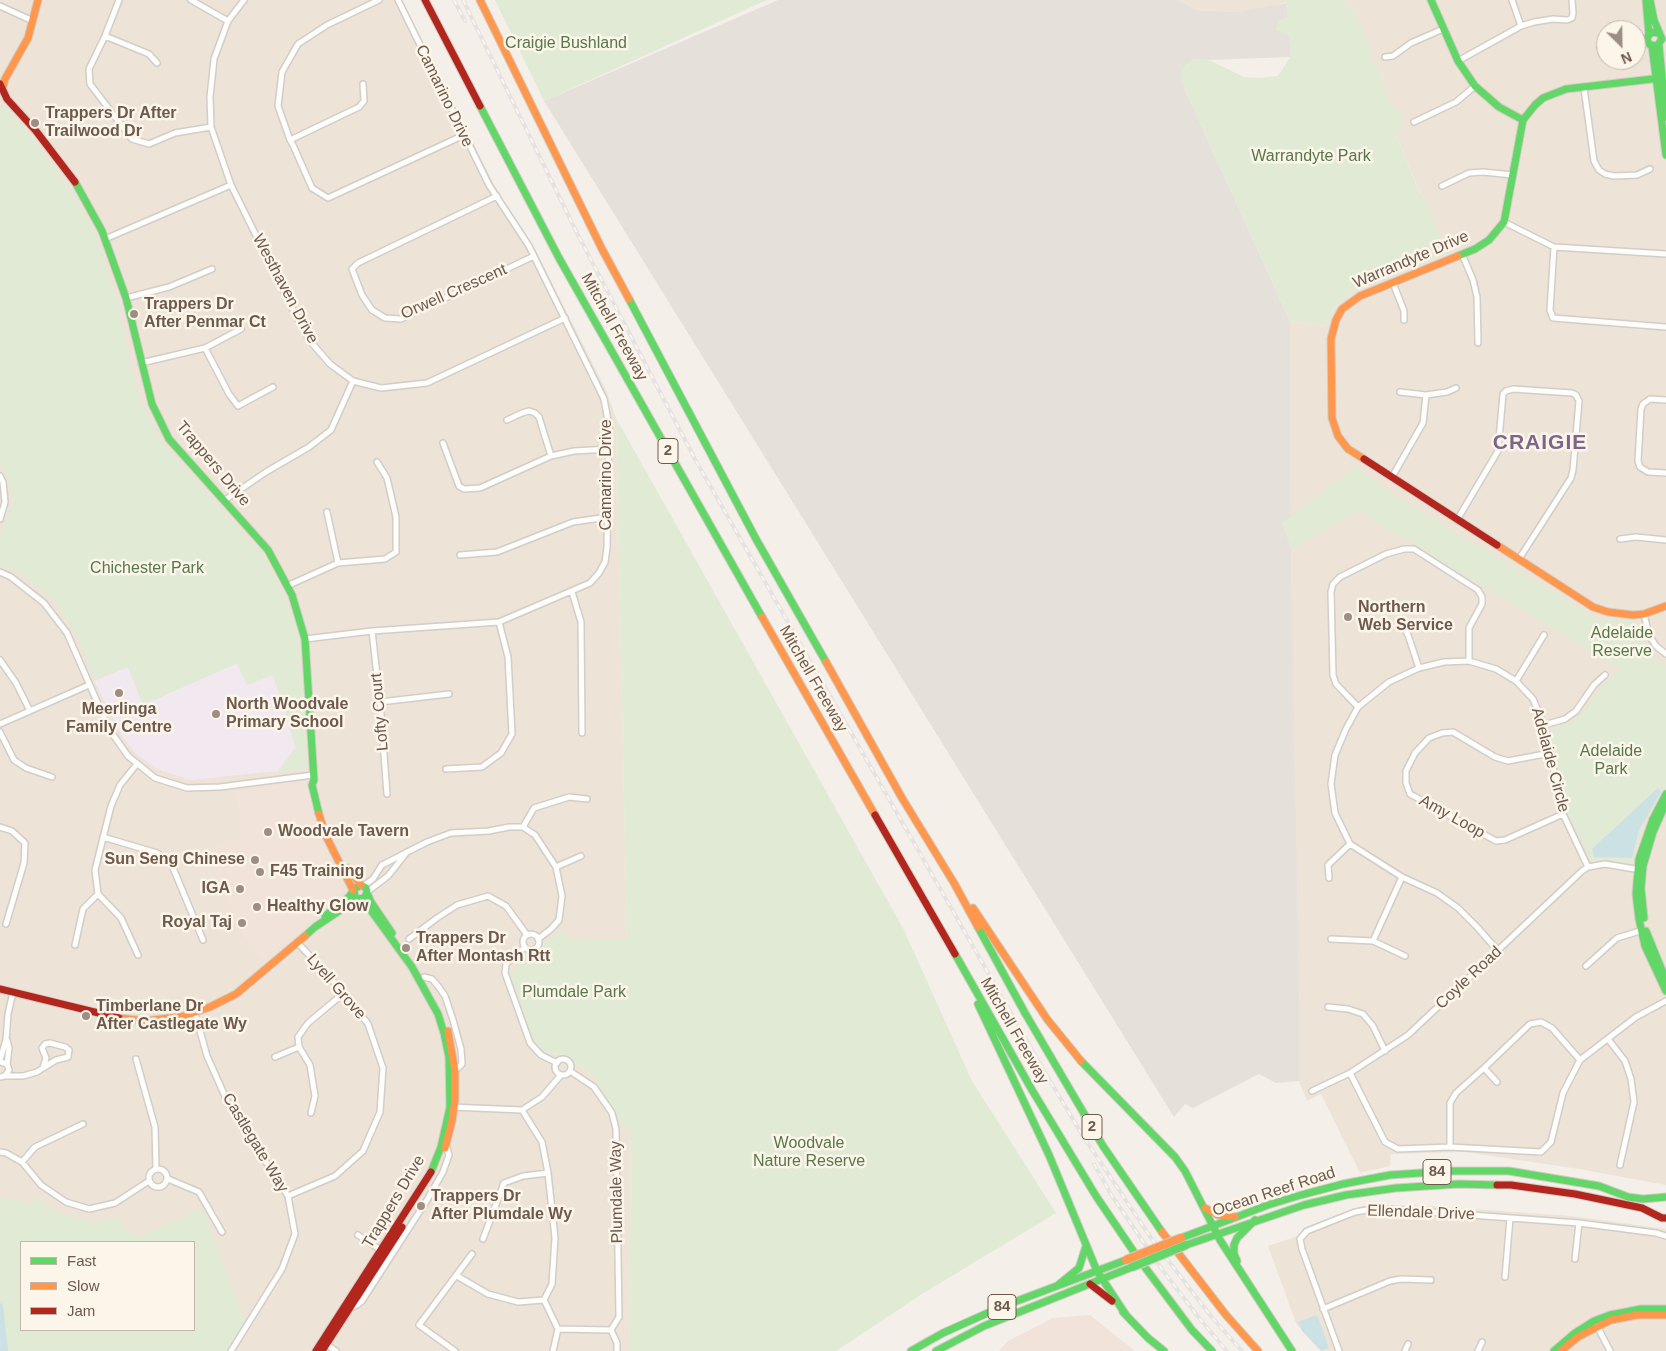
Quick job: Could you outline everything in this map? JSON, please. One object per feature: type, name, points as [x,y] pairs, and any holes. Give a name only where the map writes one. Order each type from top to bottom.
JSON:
[{"type":"main road","points":[[2,89],[28,38],[38,0]]},
{"type":"main road","name":"Mitchell Freeway","points":[[425,0],[560,258],[727,556],[972,984],[1096,1196],[1138,1258],[1192,1330],[1212,1351]]},
{"type":"main road","name":"Mitchell Freeway","points":[[480,0],[602,249],[756,538],[902,798],[954,884],[1025,1013],[1103,1146],[1172,1247],[1226,1315],[1258,1351]]},
{"type":"main road","points":[[1431,0],[1458,61],[1475,86],[1499,107],[1523,120]]},
{"type":"main road","points":[[1646,0],[1649,23],[1648,42],[1659,44]]},
{"type":"main road","points":[[1650,0],[1654,20],[1662,38],[1659,44],[1659,78],[1666,155]]},
{"type":"main road","points":[[1648,34],[1654,32],[1661,33]]},
{"type":"main road","points":[[1504,222],[1523,120],[1535,105],[1543,98],[1566,89],[1659,78]]},
{"type":"main road","points":[[1659,78],[1666,117]]},
{"type":"main road","name":"Trappers Drive","points":[[2,89],[76,183],[105,239],[126,298],[152,404],[169,439],[268,550],[292,595],[305,639],[314,777],[323,813],[350,873],[365,889],[371,902],[435,997],[451,1040],[455,1071],[446,1146],[430,1181],[350,1308],[323,1346],[316,1351]]},
{"type":"main road","name":"Warrandyte Drive","points":[[1504,222],[1489,240],[1462,254],[1360,296],[1342,309],[1336,320],[1331,339],[1332,418],[1338,436],[1348,449],[1593,607],[1622,615],[1644,614],[1666,606]]},
{"type":"main road","name":"Trappers Drive","points":[[314,777],[312,785],[322,823],[353,891]]},
{"type":"main road","points":[[1666,794],[1646,836],[1640,868],[1643,930],[1650,956],[1666,991]]},
{"type":"main road","points":[[1640,868],[1666,803]]},
{"type":"main road","points":[[954,884],[984,922],[1063,1040],[1102,1084],[1175,1157],[1185,1171],[1205,1208],[1212,1226],[1292,1351]]},
{"type":"main road","points":[[0,989],[111,1018],[159,1020],[195,1013],[236,994],[315,927],[358,899],[364,898],[365,889],[356,886],[349,897],[321,919],[315,927]]},
{"type":"main road","points":[[353,891],[354,896],[358,899]]},
{"type":"main road","name":"Trappers Drive","points":[[323,1346],[431,1172],[441,1147],[452,1107],[449,1057],[438,1014],[412,967],[367,905],[358,899]]},
{"type":"main road","points":[[1643,930],[1666,980]]},
{"type":"main road","points":[[972,984],[984,1018],[1034,1123],[1097,1271],[1126,1315]]},
{"type":"main road","name":"Ocean Reef Road","points":[[911,1351],[943,1333],[1001,1307],[1268,1205],[1343,1184],[1390,1175],[1450,1171],[1509,1171],[1599,1186],[1628,1197],[1642,1199],[1666,1197]]},
{"type":"main road","name":"Ocean Reef Road","points":[[936,1351],[1023,1310],[1186,1245],[1256,1220],[1346,1194],[1396,1188],[1459,1184],[1511,1185],[1575,1194],[1642,1208],[1662,1218],[1666,1218]]},
{"type":"main road","points":[[1205,1208],[1218,1215],[1235,1217]]},
{"type":"main road","points":[[1240,1271],[1234,1254],[1234,1245],[1237,1238],[1256,1220]]},
{"type":"main road","points":[[1057,1286],[1079,1268],[1085,1253],[1086,1243]]},
{"type":"main road","points":[[1090,1284],[1097,1288],[1164,1351]]},
{"type":"main road","points":[[1561,1351],[1610,1315],[1626,1311],[1666,1309]]},
{"type":"main road","points":[[1554,1351],[1575,1333],[1596,1324],[1625,1316],[1666,1315]]},
{"type":"main road","points":[[944,1351],[954,1342]]},
{"type":"street","points":[[119,0],[105,36],[89,69],[90,84],[132,139],[149,144],[175,133],[211,127]]},
{"type":"street","points":[[191,0],[228,21]]},
{"type":"street","name":"Westhaven Drive","points":[[244,0],[228,21],[214,59],[210,97],[211,127],[231,185],[291,306],[310,341],[330,364],[354,381],[381,388],[427,384],[564,318]]},
{"type":"street","points":[[379,0],[327,24],[298,44],[282,72],[278,106],[290,140],[312,188],[328,198],[464,135]]},
{"type":"street","name":"Camarino Drive","points":[[305,639],[372,631],[499,622],[590,583],[599,573],[605,562],[608,517],[609,422],[605,402],[534,256],[522,234],[489,185],[398,0]]},
{"type":"street","points":[[1512,0],[1521,26]]},
{"type":"street","points":[[1458,61],[1521,26],[1534,22],[1572,18],[1572,0]]},
{"type":"street","points":[[0,6],[33,21]]},
{"type":"street","points":[[1385,57],[1393,56],[1411,44],[1443,29]]},
{"type":"street","points":[[105,36],[149,54],[157,63]]},
{"type":"street","points":[[290,140],[359,107],[364,101],[364,84]]},
{"type":"street","points":[[1414,122],[1456,102],[1475,86]]},
{"type":"street","points":[[1584,88],[1594,161],[1599,170],[1614,176],[1637,175],[1650,170]]},
{"type":"street","points":[[1442,186],[1469,173],[1483,172],[1513,175]]},
{"type":"street","points":[[105,239],[231,185]]},
{"type":"street","name":"Orwell Crescent","points":[[497,196],[358,263],[352,269],[362,295],[372,310],[385,318],[401,319],[534,256]]},
{"type":"street","points":[[1504,222],[1554,247],[1666,254]]},
{"type":"street","points":[[1554,247],[1550,310],[1553,318],[1666,327]]},
{"type":"street","points":[[1462,254],[1473,280],[1477,297],[1478,343]]},
{"type":"street","points":[[126,298],[169,287],[212,269]]},
{"type":"street","points":[[1393,283],[1404,311],[1404,320]]},
{"type":"street","points":[[141,363],[205,348],[241,330]]},
{"type":"street","points":[[205,348],[229,394],[238,406],[273,388]]},
{"type":"street","points":[[225,500],[266,472],[310,447],[331,430],[354,381]]},
{"type":"street","points":[[1400,392],[1426,395],[1447,392],[1456,388]]},
{"type":"street","points":[[1457,520],[1498,451],[1503,394],[1513,389],[1572,393],[1576,395],[1579,401],[1571,478],[1519,559]]},
{"type":"street","points":[[1392,477],[1423,422],[1426,395]]},
{"type":"street","points":[[1666,400],[1650,399],[1643,404],[1641,409],[1638,461],[1643,470],[1666,474]]},
{"type":"street","points":[[507,420],[522,412],[529,411],[535,413],[539,417],[551,456]]},
{"type":"street","points":[[443,442],[458,486],[464,490],[480,488],[551,456],[574,451],[609,449]]},
{"type":"street","points":[[287,586],[338,562],[385,559],[396,552],[396,517],[387,478],[377,462]]},
{"type":"street","points":[[0,476],[3,482],[5,502],[0,518]]},
{"type":"street","points":[[327,512],[338,562]]},
{"type":"street","points":[[460,555],[497,552],[573,522],[608,517]]},
{"type":"street","points":[[1620,539],[1636,537],[1666,540]]},
{"type":"street","points":[[1358,706],[1336,684],[1333,675],[1330,592],[1333,584],[1340,577],[1386,554],[1404,549],[1414,549],[1478,590],[1482,597],[1482,604],[1469,628],[1469,661]]},
{"type":"street","points":[[0,572],[11,577],[44,603],[67,633],[109,729],[128,756],[155,778],[187,788],[220,787],[314,777]]},
{"type":"street","points":[[572,592],[581,622],[582,733]]},
{"type":"street","points":[[1644,614],[1649,635],[1656,646],[1666,654]]},
{"type":"street","points":[[446,769],[482,767],[501,753],[512,734],[508,657],[499,622]]},
{"type":"street","points":[[1402,624],[1419,668]]},
{"type":"street","name":"Lofty Court","points":[[372,631],[387,794]]},
{"type":"street","points":[[1516,681],[1544,636]]},
{"type":"street","points":[[0,660],[16,684],[30,711]]},
{"type":"street","name":"Adelaide Circle","points":[[1350,844],[1335,813],[1331,784],[1335,756],[1358,706],[1389,682],[1419,668],[1444,662],[1469,661],[1496,669],[1516,681],[1533,699],[1544,725],[1564,814],[1588,867]]},
{"type":"street","points":[[1544,725],[1565,719],[1576,711],[1594,685],[1605,675]]},
{"type":"street","points":[[0,724],[89,685]]},
{"type":"street","points":[[380,702],[449,694]]},
{"type":"street","points":[[0,732],[14,760],[26,768],[52,777]]},
{"type":"street","name":"Amy Loop","points":[[1550,753],[1508,761],[1495,757],[1453,732],[1442,733],[1429,738],[1415,754],[1406,771],[1406,783],[1410,794],[1496,841],[1506,840],[1564,814]]},
{"type":"street","points":[[137,764],[120,785],[111,806],[95,870],[98,894],[120,918],[138,955]]},
{"type":"street","points":[[523,827],[534,808],[568,797],[587,799]]},
{"type":"street","points":[[0,827],[12,831],[24,843],[24,862],[6,924]]},
{"type":"street","points":[[365,889],[382,866],[427,842],[451,833],[523,827],[535,835],[556,868],[562,896],[559,920],[538,939]]},
{"type":"street","points":[[104,837],[157,853],[171,863],[203,940]]},
{"type":"street","points":[[1329,878],[1328,865],[1350,844],[1402,877],[1436,893],[1458,908],[1498,951]]},
{"type":"street","points":[[365,889],[388,876],[408,852]]},
{"type":"street","points":[[556,868],[581,856]]},
{"type":"street","points":[[1588,867],[1605,864],[1640,868]]},
{"type":"street","name":"Coyle Road","points":[[1312,1091],[1350,1073],[1408,1035],[1569,882],[1588,867]]},
{"type":"street","points":[[1373,941],[1402,877]]},
{"type":"street","points":[[75,945],[83,909],[98,894]]},
{"type":"street","points":[[410,939],[457,905],[488,896],[506,906],[528,935]]},
{"type":"street","points":[[1586,966],[1617,938],[1643,930]]},
{"type":"street","points":[[525,947],[530,950],[538,946],[538,939],[535,935],[528,935]]},
{"type":"street","points":[[525,947],[524,941],[528,935]]},
{"type":"street","points":[[1331,939],[1373,941],[1405,956]]},
{"type":"street","name":"Lyell Grove","points":[[288,1196],[335,1176],[363,1151],[380,1112],[382,1068],[368,1024],[344,993],[297,942]]},
{"type":"street","points":[[525,947],[506,964],[505,973],[530,1043],[541,1055],[557,1063]]},
{"type":"street","points":[[13,992],[8,1014],[6,1040],[0,1061],[26,1075]]},
{"type":"street","points":[[311,1113],[315,1096],[310,1065],[299,1047],[298,1037],[308,1024],[344,993]]},
{"type":"street","points":[[1350,1073],[1385,1142],[1398,1149],[1450,1147],[1541,1152],[1551,1142],[1563,1093],[1580,1060],[1636,1018],[1666,1002]]},
{"type":"street","points":[[1328,1007],[1348,1009],[1363,1014],[1373,1026],[1385,1051]]},
{"type":"street","name":"Castlegate Way","points":[[195,1013],[207,1056],[228,1103],[288,1196],[295,1234],[282,1269],[231,1351]]},
{"type":"street","points":[[1450,1147],[1450,1103],[1456,1093],[1530,1024],[1541,1022],[1552,1028],[1580,1060]]},
{"type":"street","points":[[2,1078],[8,1067],[9,1048],[6,1040]]},
{"type":"street","points":[[1608,1040],[1625,1061],[1634,1102],[1620,1165]]},
{"type":"street","points":[[2,1078],[37,1072],[43,1068],[52,1062],[68,1057],[69,1050],[50,1043],[45,1044],[42,1048],[46,1058],[43,1068]]},
{"type":"street","points":[[275,1057],[299,1047]]},
{"type":"street","points":[[136,1059],[155,1127],[156,1169]]},
{"type":"street","points":[[452,1107],[522,1110],[542,1097],[561,1075],[566,1075],[570,1072],[572,1066],[569,1061],[564,1059],[557,1063]]},
{"type":"street","points":[[557,1063],[556,1070],[561,1075]]},
{"type":"street","points":[[1484,1068],[1497,1082]]},
{"type":"street","name":"Plumdale Way","points":[[570,1072],[594,1087],[612,1113],[616,1129],[619,1317],[611,1330]]},
{"type":"street","points":[[522,1110],[542,1142],[548,1173],[555,1238],[552,1284],[544,1300]]},
{"type":"street","points":[[22,1162],[35,1147],[83,1124]]},
{"type":"street","points":[[0,1152],[6,1153],[22,1162],[41,1185],[66,1202],[89,1209],[115,1203],[149,1181]]},
{"type":"street","points":[[156,1169],[165,1171],[168,1179],[199,1192],[222,1232]]},
{"type":"street","points":[[156,1169],[149,1175],[149,1181],[152,1186],[159,1188],[165,1185],[168,1179]]},
{"type":"street","points":[[483,1239],[504,1182],[523,1176],[548,1173]]},
{"type":"street","name":"Ellendale Drive","points":[[1339,1351],[1300,1244],[1300,1239],[1307,1231],[1354,1212],[1400,1210],[1579,1223],[1666,1236]]},
{"type":"street","points":[[1505,1277],[1510,1218]]},
{"type":"street","points":[[1575,1259],[1579,1223]]},
{"type":"street","points":[[358,1235],[382,1251]]},
{"type":"street","points":[[455,1351],[419,1325],[472,1254]]},
{"type":"street","points":[[457,1276],[488,1294],[518,1302],[544,1300]]},
{"type":"street","points":[[1323,1309],[1390,1281],[1401,1279],[1431,1280]]},
{"type":"street","points":[[544,1300],[558,1329],[554,1351]]},
{"type":"street","points":[[1596,1324],[1610,1351]]},
{"type":"street","points":[[558,1329],[611,1330],[617,1343],[617,1351]]},
{"type":"street","points":[[1478,1351],[1482,1342]]},
{"type":"street","points":[[1405,1351],[1408,1344]]},
{"type":"street","points":[[323,1346],[336,1351]]},
{"type":"shaded area","points":[[0,0],[402,0],[503,202],[535,249],[607,392],[616,418],[627,939],[571,939],[543,1051],[563,1055],[595,1078],[631,1129],[629,1351],[231,1351],[203,1217],[149,1241],[64,1216],[36,1198],[29,1209],[0,1203]]},
{"type":"shaded area","points":[[778,0],[1178,0],[1196,10],[1238,12],[1287,3],[1291,57],[1193,59],[1181,81],[1290,321],[1291,549],[1299,1081],[1276,1083],[1259,1074],[1193,1108],[1185,1104],[1174,1117],[544,101]]},
{"type":"shaded area","points":[[1178,0],[1286,0],[1287,2],[1258,10],[1238,12],[1196,10]]},
{"type":"shaded area","points":[[1340,0],[1666,0],[1666,1185],[1579,1169],[1465,1152],[1391,1154],[1390,1166],[1360,1173],[1321,1094],[1307,1101],[1299,1081],[1291,549],[1290,321],[1325,326],[1335,307],[1350,292],[1447,252],[1395,132],[1402,123],[1404,115],[1393,109],[1381,81],[1383,74],[1372,63],[1372,52],[1354,10]]},
{"type":"shaded area","name":"North Woodvale Primary School","points":[[238,663],[273,675],[296,748],[278,771],[190,780],[157,769],[136,754],[122,736],[94,681],[128,667],[144,704]]},
{"type":"shaded area","points":[[303,780],[309,784],[329,849],[328,858],[345,886],[343,892],[261,961],[242,934],[206,850],[242,836],[236,792]]},
{"type":"shaded area","points":[[1658,788],[1661,792],[1639,830],[1632,858],[1594,857],[1592,849]]},
{"type":"shaded area","points":[[1417,1205],[1572,1216],[1665,1229],[1666,1351],[1321,1351],[1296,1323],[1268,1246],[1298,1236],[1304,1228],[1362,1206]]},
{"type":"shaded area","points":[[0,1303],[3,1305],[8,1351],[0,1351]]},
{"type":"shaded area","points":[[1090,1315],[1135,1351],[999,1351],[1008,1341],[1053,1318]]},
{"type":"shaded area","points":[[1317,1315],[1329,1348],[1321,1351],[1302,1331],[1298,1322]]},
{"type":"green space","name":"Craigie Bushland","points":[[495,0],[767,0],[544,101]]},
{"type":"green space","name":"Warrandyte Park","points":[[1286,0],[1340,0],[1354,10],[1372,52],[1372,63],[1383,74],[1381,81],[1393,109],[1404,115],[1403,128],[1395,132],[1420,194],[1423,194],[1448,253],[1350,292],[1335,307],[1325,326],[1290,321],[1181,81],[1183,67],[1193,59],[1209,60],[1244,77],[1278,76],[1291,56],[1289,36],[1276,30],[1278,21],[1288,16]]},
{"type":"green space","name":"Chichester Park","points":[[4,105],[33,138],[70,189],[96,236],[116,291],[131,368],[139,397],[162,442],[263,556],[285,598],[300,637],[307,768],[278,771],[296,748],[273,675],[247,685],[237,663],[143,705],[128,667],[94,681],[76,633],[51,598],[15,569],[0,566],[0,536],[13,502],[9,481],[0,466],[0,109]]},
{"type":"green space","name":"Woodvale Nature Reserve","points":[[616,418],[904,930],[972,1081],[1056,1213],[922,1294],[836,1351],[629,1351],[631,1129],[625,1128],[595,1078],[563,1055],[543,1051],[533,1038],[512,983],[512,974],[518,963],[534,948],[563,930],[571,939],[627,939]]},
{"type":"green space","points":[[1356,466],[1383,488],[1598,619],[1637,621],[1653,658],[1666,665],[1666,786],[1647,817],[1638,840],[1633,863],[1591,861],[1565,808],[1548,730],[1574,721],[1602,687],[1621,669],[1359,511],[1291,549],[1282,523]]},
{"type":"green space","points":[[0,1197],[31,1205],[36,1198],[62,1214],[95,1223],[120,1217],[125,1232],[141,1236],[203,1208],[246,1326],[231,1351],[0,1351]]},
{"type":"railway","points":[[454,0],[465,21]]},
{"type":"railway","points":[[463,0],[576,231],[696,461],[1043,1069],[1081,1133],[1151,1238],[1210,1315],[1242,1351]]},
{"type":"railway","points":[[1094,1164],[1112,1196],[1161,1268],[1227,1351]]},
{"type":"traffic: fast","points":[[1431,0],[1458,61],[1475,86],[1499,107],[1523,120]]},
{"type":"traffic: fast","points":[[1646,0],[1649,35]]},
{"type":"traffic: fast","points":[[1650,0],[1654,20],[1662,39],[1657,46],[1650,45],[1647,40],[1648,36],[1652,32],[1658,33]]},
{"type":"traffic: fast","points":[[1659,45],[1666,117]]},
{"type":"traffic: fast","points":[[1652,46],[1666,155]]},
{"type":"traffic: fast","points":[[1458,256],[1475,249],[1489,240],[1504,222],[1523,120],[1535,105],[1543,98],[1566,89],[1661,78]]},
{"type":"traffic: fast","points":[[480,106],[559,258],[762,617]]},
{"type":"traffic: fast","points":[[75,182],[102,231],[126,298],[152,404],[169,439],[268,550],[292,595],[305,639],[314,780],[312,785],[319,814]]},
{"type":"traffic: fast","points":[[629,299],[756,539],[826,662]]},
{"type":"traffic: fast","points":[[1666,794],[1653,819],[1639,859],[1636,894],[1645,946],[1666,991]]},
{"type":"traffic: fast","points":[[1644,918],[1641,888],[1643,866],[1653,832],[1666,803]]},
{"type":"traffic: fast","points":[[358,899],[364,898],[367,893],[366,888],[361,885],[354,889],[355,898],[367,905],[412,967],[438,1014],[444,1033],[449,1057],[450,1107],[441,1147],[431,1172]]},
{"type":"traffic: fast","points":[[325,916],[349,897],[353,891]]},
{"type":"traffic: fast","points":[[367,893],[392,933]]},
{"type":"traffic: fast","points":[[305,936],[315,927],[357,899]]},
{"type":"traffic: fast","points":[[978,927],[1025,1013],[1103,1146],[1162,1232]]},
{"type":"traffic: fast","points":[[1646,931],[1666,980]]},
{"type":"traffic: fast","points":[[955,954],[1032,1090],[1096,1196],[1138,1258],[1192,1330],[1212,1351]]},
{"type":"traffic: fast","points":[[978,1004],[1049,1155],[1097,1271],[1126,1315]]},
{"type":"traffic: fast","points":[[1081,1061],[1175,1157],[1185,1171],[1220,1240],[1292,1351]]},
{"type":"traffic: fast","points":[[1181,1238],[1268,1205],[1301,1195],[1343,1184],[1390,1175],[1450,1171],[1509,1171],[1599,1186],[1628,1197],[1643,1199],[1666,1197]]},
{"type":"traffic: fast","points":[[1186,1245],[1304,1205],[1346,1195],[1396,1188],[1459,1184],[1497,1185]]},
{"type":"traffic: fast","points":[[1237,1261],[1234,1254],[1234,1245],[1237,1238],[1255,1220]]},
{"type":"traffic: fast","points":[[1132,1267],[1186,1245]]},
{"type":"traffic: fast","points":[[1057,1286],[1079,1268],[1086,1246]]},
{"type":"traffic: fast","points":[[911,1351],[943,1333],[1001,1307],[1126,1260]]},
{"type":"traffic: fast","points":[[936,1351],[984,1326],[1132,1267]]},
{"type":"traffic: fast","points":[[1554,1351],[1575,1333],[1594,1321],[1610,1315],[1641,1309],[1666,1309]]},
{"type":"traffic: fast","points":[[1123,1312],[1148,1338],[1164,1351]]},
{"type":"traffic: slow","points":[[3,87],[5,79],[28,38],[38,0]]},
{"type":"traffic: slow","points":[[480,0],[602,249],[629,299]]},
{"type":"traffic: slow","points":[[1364,459],[1348,449],[1338,436],[1332,418],[1331,339],[1336,320],[1342,309],[1360,296],[1458,256]]},
{"type":"traffic: slow","points":[[1497,545],[1593,607],[1608,612],[1633,615],[1644,614],[1666,606]]},
{"type":"traffic: slow","points":[[762,617],[875,815]]},
{"type":"traffic: slow","points":[[826,662],[902,798],[954,883],[978,927]]},
{"type":"traffic: slow","points":[[319,814],[326,836],[353,890]]},
{"type":"traffic: slow","points":[[348,868],[361,885]]},
{"type":"traffic: slow","points":[[973,908],[1047,1019],[1081,1061]]},
{"type":"traffic: slow","points":[[119,1018],[146,1021],[184,1016],[210,1007],[236,994],[305,936]]},
{"type":"traffic: slow","points":[[445,1148],[455,1100],[455,1071],[448,1031]]},
{"type":"traffic: slow","points":[[1205,1208],[1218,1215],[1235,1217]]},
{"type":"traffic: slow","points":[[1162,1232],[1226,1315],[1258,1351]]},
{"type":"traffic: slow","points":[[1126,1260],[1181,1238]]},
{"type":"traffic: slow","points":[[1561,1351],[1578,1337],[1611,1320],[1637,1315],[1666,1315]]},
{"type":"traffic: jam","points":[[425,0],[480,106]]},
{"type":"traffic: jam","points":[[0,84],[7,99],[36,131],[75,182]]},
{"type":"traffic: jam","points":[[1364,459],[1497,545]]},
{"type":"traffic: jam","points":[[875,815],[955,954]]},
{"type":"traffic: jam","points":[[0,989],[119,1018]]},
{"type":"traffic: jam","points":[[316,1351],[431,1172]]},
{"type":"traffic: jam","points":[[1497,1185],[1511,1185],[1575,1194],[1642,1208],[1662,1218],[1666,1218]]},
{"type":"traffic: jam","points":[[322,1351],[402,1227]]},
{"type":"traffic: jam","points":[[1090,1284],[1112,1301]]},
{"type":"place","name":"Trappers Dr After Trailwood Dr","points":[[35,123]]},
{"type":"place","name":"Trappers Dr After Penmar Ct","points":[[134,314]]},
{"type":"place","name":"Northern Web Service","points":[[1348,617]]},
{"type":"place","name":"Meerlinga Family Centre","points":[[119,693]]},
{"type":"place","name":"North Woodvale Primary School","points":[[216,714]]},
{"type":"place","name":"Woodvale Tavern","points":[[268,832]]},
{"type":"place","name":"Sun Seng Chinese","points":[[255,860]]},
{"type":"place","name":"F45 Training","points":[[260,872]]},
{"type":"place","name":"IGA","points":[[240,889]]},
{"type":"place","name":"Healthy Glow","points":[[257,907]]},
{"type":"place","name":"Royal Taj","points":[[242,923]]},
{"type":"place","name":"Trappers Dr After Montash Rtt","points":[[406,948]]},
{"type":"place","name":"Timberlane Dr After Castlegate Wy","points":[[86,1016]]},
{"type":"place","name":"Trappers Dr After Plumdale Wy","points":[[421,1206]]},
{"type":"district","name":"CRAIGIE","points":[[1540,443]]},
{"type":"park label","name":"Adelaide Reserve","points":[[1622,643]]},
{"type":"park label","name":"Adelaide Park","points":[[1611,761]]},
{"type":"park label","name":"Plumdale Park","points":[[574,993]]}]
